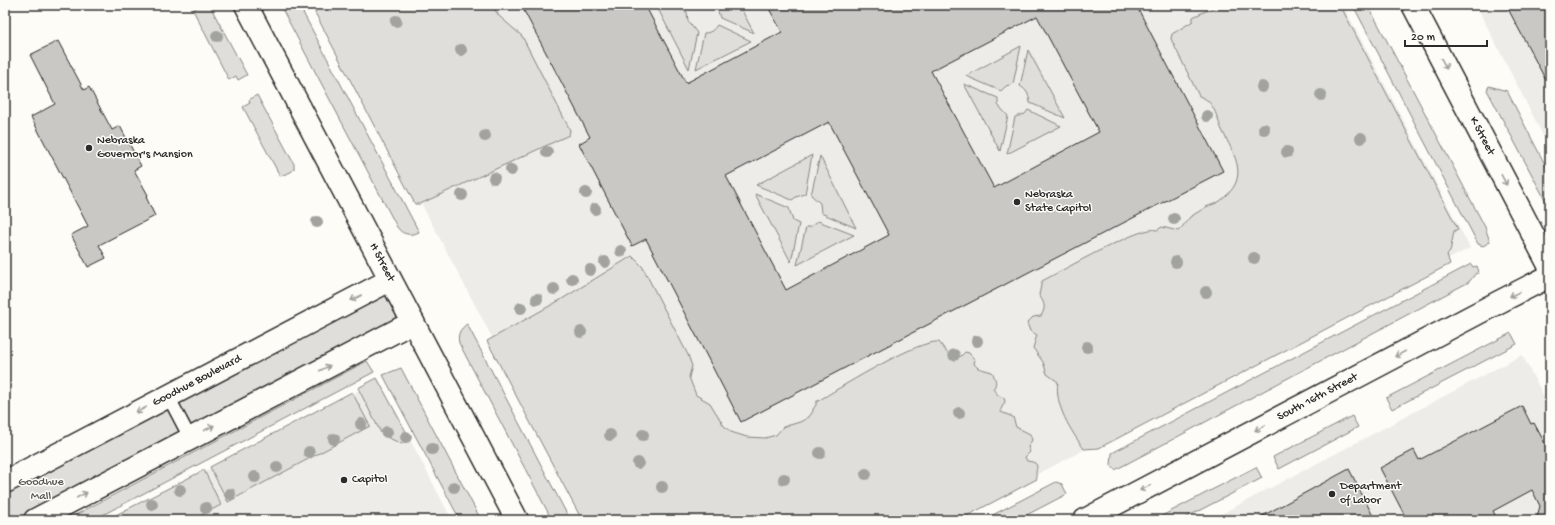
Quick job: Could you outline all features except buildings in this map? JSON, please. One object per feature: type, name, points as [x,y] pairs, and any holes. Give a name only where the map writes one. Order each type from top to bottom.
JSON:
[{"type":"street","name":"H Street","points":[[246,5],[517,520]]},
{"type":"street","name":"K Street","points":[[1413,5],[1550,267]]},
{"type":"street","name":"South 16th Street","points":[[1093,518],[1492,305],[1550,276]]},
{"type":"street","name":"Goodhue Boulevard","points":[[5,482],[390,280]]},
{"type":"street","points":[[35,520],[413,322]]},
{"type":"lane","points":[[168,396],[190,438]]},
{"type":"shaded area","points":[[316,5],[1343,5],[1470,248],[950,520],[589,520]]},
{"type":"shaded area","points":[[1476,5],[1550,5],[1550,149]]},
{"type":"shaded area","points":[[1522,355],[1550,408],[1550,520],[1210,520]]},
{"type":"shaded area","points":[[379,380],[452,520],[111,520]]},
{"type":"green space","points":[[200,5],[210,6],[247,75],[238,80],[236,76],[229,80],[193,10]]},
{"type":"green space","points":[[280,5],[299,5],[419,232],[407,234],[401,232],[397,227]]},
{"type":"green space","points":[[311,5],[496,5],[495,10],[499,16],[522,36],[570,130],[569,135],[420,204],[415,204]]},
{"type":"green space","points":[[656,5],[668,5],[687,12],[688,21],[697,33],[689,69]]},
{"type":"green space","points":[[714,5],[739,5],[754,33],[720,18]]},
{"type":"green space","points":[[1219,5],[1340,5],[1458,229],[1454,231],[1450,252],[1447,255],[1450,264],[1099,448],[1084,449],[1069,426],[1061,409],[1057,391],[1058,382],[1047,374],[1043,362],[1033,348],[1037,335],[1030,331],[1027,323],[1033,317],[1041,316],[1044,310],[1044,303],[1039,295],[1042,281],[1119,241],[1136,234],[1149,230],[1157,230],[1162,227],[1178,231],[1190,217],[1206,207],[1220,201],[1230,192],[1235,184],[1238,176],[1238,167],[1232,149],[1212,106],[1204,98],[1199,96],[1171,39],[1172,34],[1193,21],[1193,17]]},
{"type":"green space","points":[[1362,5],[1368,5],[1485,227],[1490,242],[1483,246],[1478,244],[1355,9]]},
{"type":"green space","points":[[717,25],[751,41],[696,69],[704,33],[712,31]]},
{"type":"green space","points":[[1021,46],[1013,84],[1006,86],[1001,91],[966,76]]},
{"type":"green space","points":[[1028,50],[1065,118],[1030,103],[1027,93],[1020,86]]},
{"type":"green space","points":[[964,84],[998,98],[998,105],[1008,116],[1000,151]]},
{"type":"green space","points":[[1489,86],[1507,91],[1550,174],[1550,209],[1487,90]]},
{"type":"green space","points":[[257,95],[294,164],[294,169],[291,172],[280,176],[243,107],[250,103],[249,100]]},
{"type":"green space","points":[[1028,110],[1061,126],[1007,154],[1015,117],[1025,114]]},
{"type":"green space","points":[[812,155],[805,194],[792,200],[756,185]]},
{"type":"green space","points":[[820,156],[856,228],[821,213],[820,203],[811,195]]},
{"type":"green space","points":[[755,194],[789,208],[793,221],[799,224],[791,262]]},
{"type":"green space","points":[[818,221],[854,235],[797,265],[806,227],[810,227]]},
{"type":"green space","points":[[632,256],[642,266],[688,355],[692,366],[689,377],[696,395],[710,403],[724,426],[731,432],[747,437],[765,438],[776,435],[783,427],[800,422],[809,417],[816,405],[816,402],[881,364],[915,348],[929,343],[939,342],[952,359],[961,356],[965,352],[969,353],[975,360],[974,364],[978,368],[992,372],[996,383],[993,389],[998,395],[1004,398],[1005,402],[1001,412],[1013,417],[1016,427],[1030,434],[1032,440],[1028,447],[1030,452],[1025,457],[1027,461],[1037,465],[1037,479],[959,520],[582,520],[487,341],[562,299]]},
{"type":"green space","points":[[1471,264],[1473,267],[1477,266],[1479,272],[1478,274],[1476,273],[1469,282],[1115,470],[1111,465],[1112,453]]},
{"type":"green space","name":"Goodhue Mall","points":[[390,280],[413,322],[35,520],[5,520],[5,482]]},
{"type":"green space","points":[[467,324],[570,520],[552,520],[459,343],[458,337],[460,332]]},
{"type":"green space","points":[[1511,333],[1517,344],[1392,409],[1386,398]]},
{"type":"green space","points":[[367,361],[374,372],[93,520],[66,520]]},
{"type":"green space","points":[[401,368],[481,520],[460,520],[383,375]]},
{"type":"green space","points":[[377,378],[410,439],[402,444],[382,435],[358,388]]},
{"type":"green space","points":[[352,392],[370,426],[228,502],[210,467]]},
{"type":"green space","points":[[1352,416],[1358,427],[1279,469],[1273,457]]},
{"type":"green space","points":[[1256,467],[1262,478],[1181,520],[1154,520]]},
{"type":"green space","points":[[204,470],[221,505],[192,520],[106,520]]},
{"type":"green space","points":[[1056,482],[1062,484],[1067,494],[1017,520],[983,520]]},
{"type":"place","name":"Nebraska Governor's Mansion","points":[[89,148]]},
{"type":"place","name":"Nebraska State Capitol","points":[[1017,202]]},
{"type":"place","name":"Capitol","points":[[344,480]]},
{"type":"place","name":"Department of Labor","points":[[1332,494]]}]
